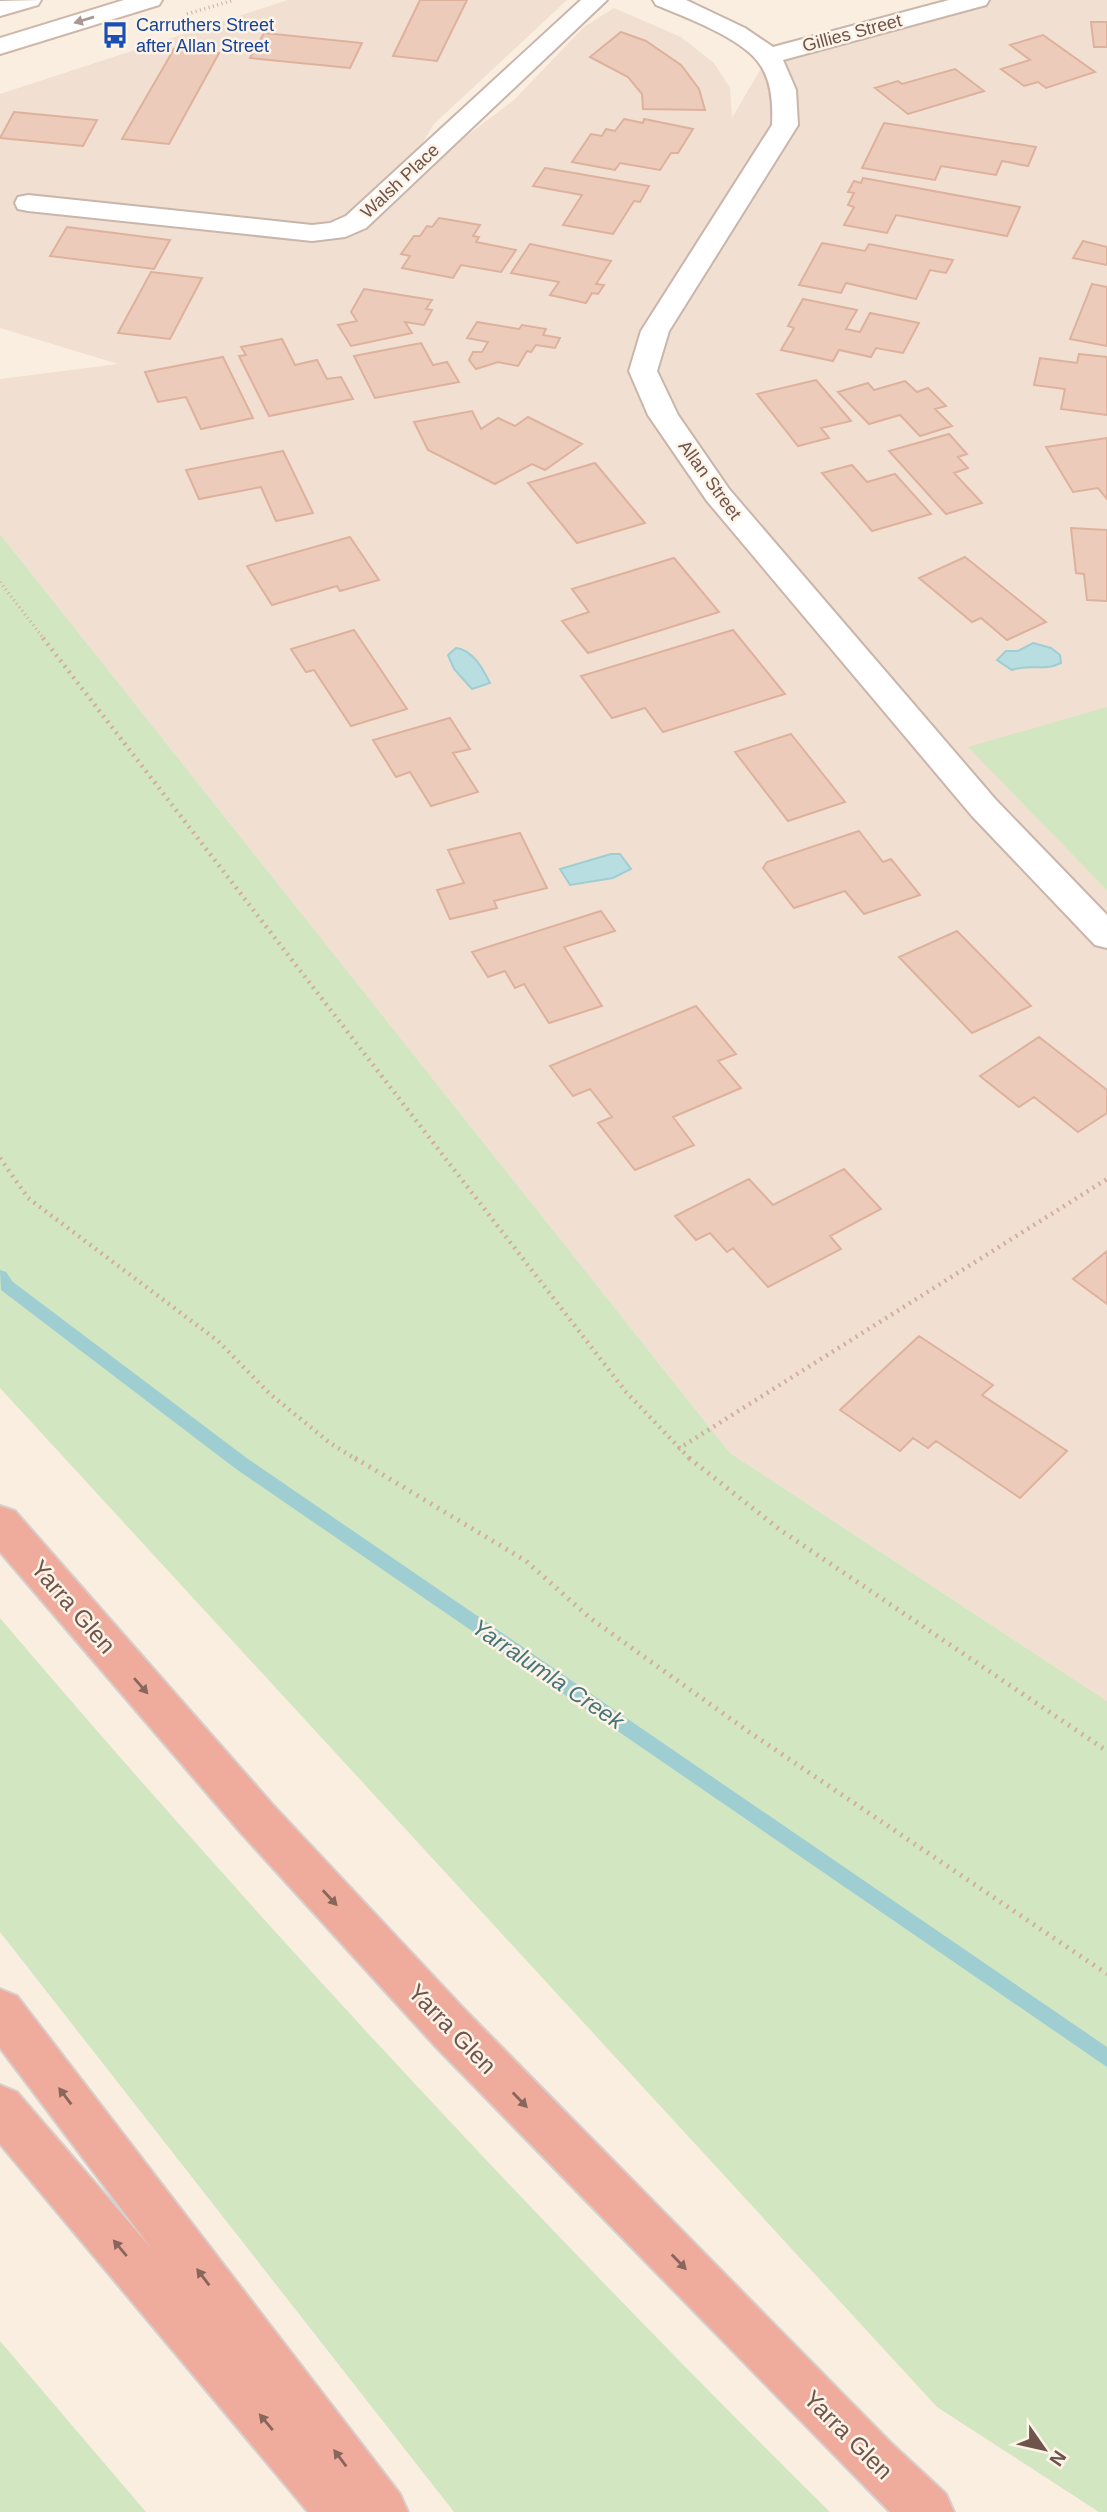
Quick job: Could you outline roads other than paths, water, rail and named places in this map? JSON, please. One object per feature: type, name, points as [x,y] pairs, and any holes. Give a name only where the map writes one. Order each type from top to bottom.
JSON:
[{"type":"highway","name":"Yarra Glen","points":[[0,1524],[257,1819],[452,2031],[863,2452],[928,2512]]},
{"type":"highway","points":[[0,2011],[382,2512]]},
{"type":"highway","points":[[0,2108],[342,2512]]},
{"type":"street","points":[[0,9],[29,0]]},
{"type":"street","points":[[0,46],[149,0]]},
{"type":"street","name":"Walsh Place","points":[[28,203],[312,233],[335,231],[356,222],[596,0]]},
{"type":"street","points":[[665,0],[708,17],[768,56]]},
{"type":"street","name":"Gillies Street","points":[[768,56],[977,0]]},
{"type":"street","name":"Allan Street","points":[[768,56],[786,95],[785,125],[655,331],[643,371],[663,415],[718,495],[984,808],[1107,936]]},
{"type":"water","points":[[1033,643],[1051,648],[1060,655],[1061,663],[1048,667],[1012,670],[997,660],[1006,651],[1018,651]]},
{"type":"water","points":[[456,648],[472,656],[490,683],[472,689],[454,669],[448,655]]},
{"type":"water","points":[[611,854],[620,854],[631,869],[613,878],[570,885],[560,869]]},
{"type":"waterway","name":"Yarralumla Creek","points":[[0,1276],[7,1286],[242,1464],[1107,2058]]},
{"type":"place","name":"Carruthers Street after Allan Street","points":[[115,35]]}]
